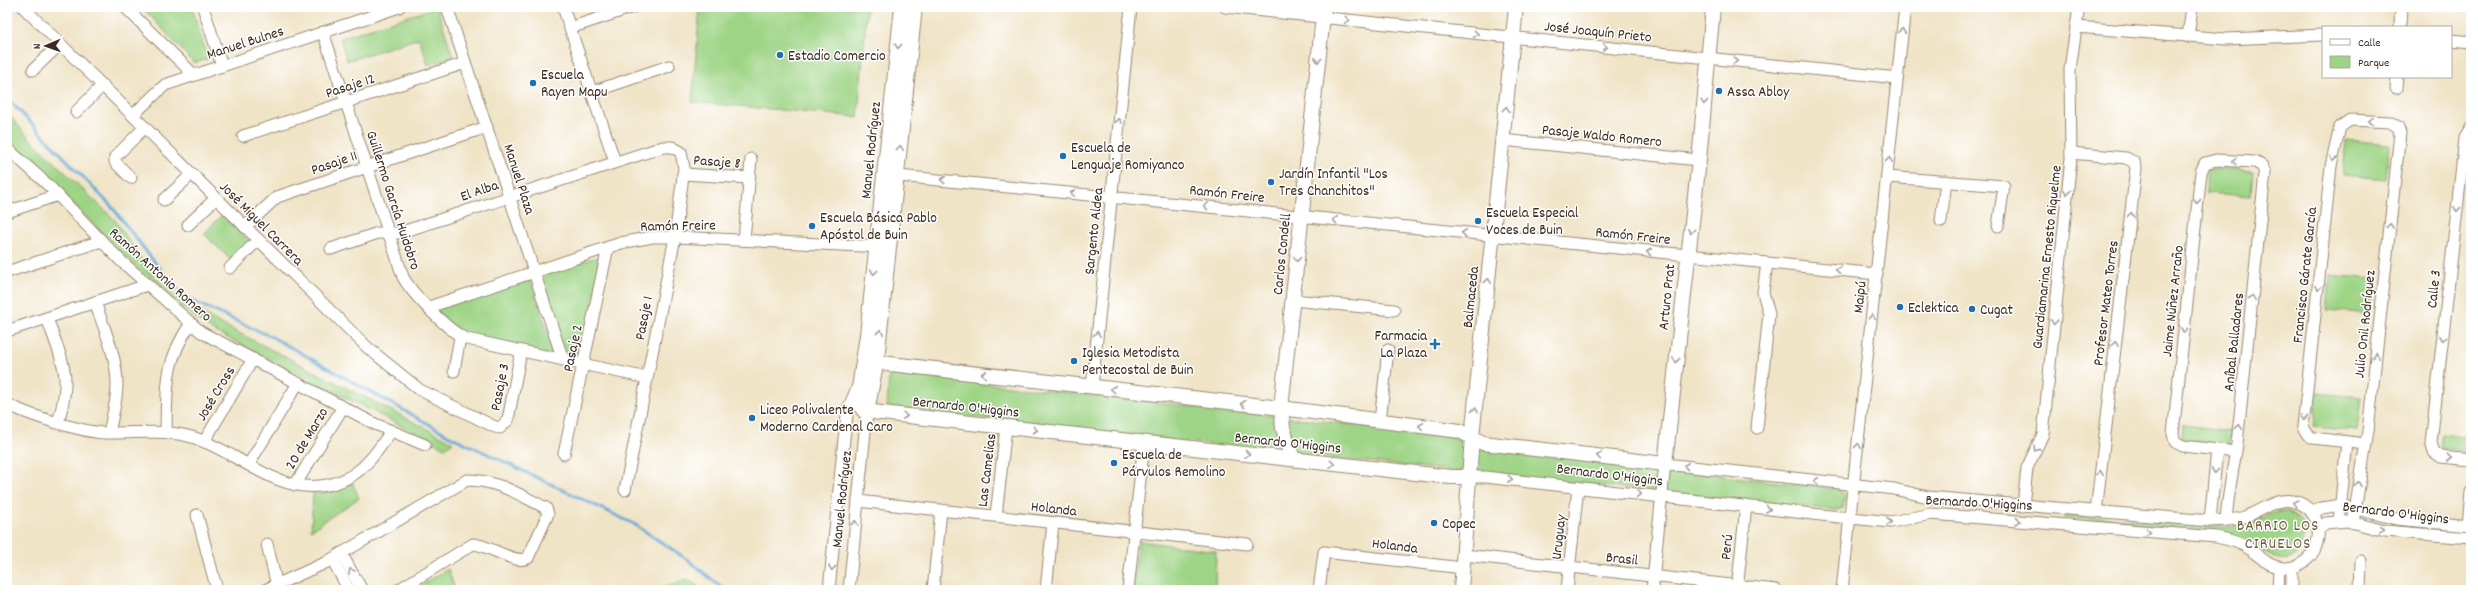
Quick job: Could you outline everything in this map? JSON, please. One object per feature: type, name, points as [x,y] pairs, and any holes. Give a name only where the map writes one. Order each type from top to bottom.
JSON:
[{"type":"main road","name":"Manuel Rodríguez","points":[[870,362],[860,378],[859,404],[862,409],[867,412],[870,362],[890,175],[902,7]]},
{"type":"main road","name":"Manuel Rodríguez","points":[[890,175],[915,7]]},
{"type":"main road","name":"Balmaceda","points":[[1461,590],[1471,477],[1472,437],[1516,7]]},
{"type":"main road","name":"Arturo Prat","points":[[1665,464],[1699,157],[1713,7]]},
{"type":"main road","name":"Carlos Condell","points":[[1294,459],[1283,428],[1281,408],[1323,12]]},
{"type":"main road","name":"Bernardo O'Higgins","points":[[870,362],[1281,408],[1460,431],[1483,443],[1665,464]]},
{"type":"main road","name":"Bernardo O'Higgins","points":[[867,412],[1451,477],[1471,477]]},
{"type":"street","name":"José Miguel Carrera","points":[[23,7],[350,332],[407,381],[435,398],[488,424],[497,428],[503,427]]},
{"type":"street","points":[[125,7],[194,75]]},
{"type":"street","points":[[203,7],[222,66]]},
{"type":"street","name":"Manuel Bulnes","points":[[133,115],[161,87],[323,32],[371,11],[399,7]]},
{"type":"street","name":"Manuel Plaza","points":[[447,7],[563,360]]},
{"type":"street","points":[[563,7],[615,162]]},
{"type":"street","points":[[570,28],[633,7]]},
{"type":"street","name":"Sargento Aldea","points":[[1092,387],[1131,7]]},
{"type":"street","name":"José Joaquín Prieto","points":[[1224,7],[1323,12],[1513,38],[1897,78]]},
{"type":"street","name":"Maipú","points":[[1842,590],[1905,7]]},
{"type":"street","name":"Guardiamarina Ernesto Riquelme","points":[[2023,506],[2027,468],[2043,434],[2071,153],[2070,68],[2079,7]]},
{"type":"street","points":[[2188,37],[2192,7]]},
{"type":"street","points":[[2400,26],[2401,7]]},
{"type":"street","points":[[2076,27],[2188,37],[2233,39],[2322,35]]},
{"type":"street","name":"Guillermo García Huidobro","points":[[323,32],[407,284],[460,337]]},
{"type":"street","points":[[2452,40],[2471,42]]},
{"type":"street","points":[[33,70],[60,44]]},
{"type":"street","name":"Pasaje 12","points":[[244,136],[465,63]]},
{"type":"street","points":[[592,92],[669,66]]},
{"type":"street","points":[[76,112],[102,85]]},
{"type":"street","name":"Julio Onil Rodríguez","points":[[2344,122],[2350,120],[2390,122],[2398,127],[2400,133],[2366,444],[2353,523]]},
{"type":"street","name":"Francisco Gárate García","points":[[2344,122],[2339,130],[2329,183],[2303,424],[2306,433],[2314,438],[2347,442]]},
{"type":"street","points":[[131,178],[115,162],[115,157],[145,127]]},
{"type":"street","name":"Pasaje 11","points":[[245,227],[277,197],[487,127]]},
{"type":"street","name":"Calle 3","points":[[2469,462],[2441,457],[2434,452],[2431,447],[2465,138],[2470,129]]},
{"type":"street","name":"Pasaje Waldo Romero","points":[[1503,137],[1699,157]]},
{"type":"street","name":"El Alba","points":[[331,249],[378,233],[399,233],[663,147],[672,147],[681,152]]},
{"type":"street","name":"Ramón Antonio Romero","points":[[9,152],[58,195],[147,285],[190,323],[207,335],[253,360],[390,431],[425,446]]},
{"type":"street","name":"Pasaje 1","points":[[624,490],[675,237],[683,174],[681,152]]},
{"type":"street","name":"Profesor Mateo Torres","points":[[2071,153],[2126,158],[2134,162],[2136,168],[2096,512]]},
{"type":"street","points":[[744,240],[751,159]]},
{"type":"street","name":"Aníbal Balladares","points":[[2205,163],[2216,160],[2252,162],[2262,166],[2265,177],[2236,452],[2230,478],[2226,520]]},
{"type":"street","name":"Jaime Núñez Arraño","points":[[2205,163],[2201,169],[2173,434],[2175,442],[2183,446],[2217,450]]},
{"type":"street","points":[[164,200],[192,174]]},
{"type":"street","name":"Pasaje 8","points":[[683,174],[749,178]]},
{"type":"street","name":"Ramón Freire","points":[[890,175],[1112,196],[1688,256],[1877,274]]},
{"type":"street","points":[[1887,177],[2004,186],[1998,226]]},
{"type":"street","points":[[1941,221],[1946,181]]},
{"type":"street","points":[[7,212],[58,195]]},
{"type":"street","points":[[188,225],[216,198]]},
{"type":"street","name":"Ramón Freire","points":[[429,307],[608,247],[642,238],[675,237],[883,247]]},
{"type":"street","points":[[230,268],[258,240]]},
{"type":"street","points":[[7,272],[102,241]]},
{"type":"street","name":"Pasaje 2","points":[[564,454],[608,247]]},
{"type":"street","points":[[1757,428],[1769,314],[1763,292],[1767,264]]},
{"type":"street","points":[[7,331],[147,285]]},
{"type":"street","points":[[1293,300],[1394,310]]},
{"type":"street","points":[[95,302],[113,353],[117,377],[116,395],[109,433]]},
{"type":"street","points":[[47,318],[63,363],[67,382],[66,398],[58,422]]},
{"type":"street","points":[[166,432],[169,368],[178,342],[190,323]]},
{"type":"street","points":[[454,371],[460,337],[647,378]]},
{"type":"street","points":[[1380,421],[1388,350]]},
{"type":"street","name":"Pasaje 3","points":[[503,427],[508,420],[521,351]]},
{"type":"street","name":"José Cross","points":[[204,442],[253,360]]},
{"type":"street","points":[[829,590],[845,429],[848,409],[860,378]]},
{"type":"street","points":[[249,464],[298,383]]},
{"type":"street","points":[[7,404],[85,430],[109,433],[166,432],[204,442],[274,478],[295,485],[320,486],[349,478],[367,464],[390,431]]},
{"type":"street","name":"20 de Marzo","points":[[295,485],[343,407]]},
{"type":"street","name":"Manuel Rodríguez","points":[[849,590],[867,412]]},
{"type":"street","name":"Las Camelias","points":[[996,516],[1006,427]]},
{"type":"street","points":[[2339,521],[2347,442],[2366,444]]},
{"type":"street","points":[[1128,590],[1144,443]]},
{"type":"street","points":[[2210,521],[2217,450],[2236,452]]},
{"type":"street","name":"Bernardo O'Higgins","points":[[1471,477],[1578,487],[1891,522],[1931,514],[2226,539],[2244,546],[2271,564],[2279,567],[2292,567],[2306,561],[2315,550],[2318,529],[2312,513],[2298,503],[2285,501],[2273,504],[2244,517],[2210,521],[1928,497],[1899,490],[1665,464]]},
{"type":"street","name":"Arturo Prat","points":[[1652,590],[1665,464]]},
{"type":"street","points":[[265,590],[277,586],[336,556],[467,480],[482,480],[497,484],[546,508],[548,514],[528,558],[517,560],[484,544],[474,544],[398,590]]},
{"type":"street","name":"Uruguay","points":[[1567,590],[1578,487]]},
{"type":"street","points":[[2470,526],[2471,492]]},
{"type":"street","name":"Holanda","points":[[858,501],[1247,544]]},
{"type":"street","name":"Bernardo O'Higgins","points":[[2312,513],[2326,506],[2340,505],[2355,508],[2372,515],[2396,519],[2470,526]]},
{"type":"street","name":"Perú","points":[[1737,588],[1746,506]]},
{"type":"street","points":[[2054,524],[2056,509]]},
{"type":"street","points":[[933,590],[941,510]]},
{"type":"street","points":[[2117,529],[2118,513]]},
{"type":"street","points":[[197,515],[217,590]]},
{"type":"street","name":"Bernardo O'Higgins","points":[[2318,529],[2326,523],[2339,521],[2385,531],[2471,538]]},
{"type":"street","points":[[1046,590],[1053,523]]},
{"type":"street","points":[[266,544],[277,586]]},
{"type":"street","name":"Holanda","points":[[1319,590],[1324,552],[1463,562]]},
{"type":"street","points":[[336,556],[349,590]]},
{"type":"street","points":[[336,556],[362,590]]},
{"type":"street","points":[[2360,590],[2361,561]]},
{"type":"street","name":"Brasil","points":[[1463,562],[1570,567],[1654,576],[1737,588],[1776,590]]},
{"type":"street","points":[[2278,590],[2279,567]]},
{"type":"street","points":[[2292,567],[2292,590]]},
{"type":"green space","points":[[142,7],[192,7],[208,59],[194,63]]},
{"type":"green space","points":[[437,7],[453,57],[428,65],[419,38],[347,61],[340,38]]},
{"type":"green space","name":"Estadio Comercio","points":[[700,7],[867,7],[858,117],[692,102]]},
{"type":"green space","points":[[7,113],[30,139],[115,220],[152,275],[185,302],[221,324],[453,442],[445,448],[212,330],[157,287],[58,188],[7,140]]},
{"type":"green space","points":[[2346,140],[2390,144],[2386,179],[2343,175]]},
{"type":"green space","points":[[2207,168],[2253,171],[2251,196],[2206,193]]},
{"type":"green space","points":[[222,215],[250,242],[232,261],[204,234]]},
{"type":"green space","points":[[602,256],[581,362],[566,358],[537,274]]},
{"type":"green space","points":[[2330,275],[2373,279],[2370,314],[2327,310]]},
{"type":"green space","points":[[530,280],[556,356],[465,336],[433,310]]},
{"type":"green space","points":[[893,373],[1447,435],[1487,449],[1839,489],[1845,496],[1843,508],[1836,510],[1290,454],[887,407],[889,376]]},
{"type":"green space","points":[[2317,393],[2361,397],[2357,431],[2314,427]]},
{"type":"green space","points":[[2183,425],[2230,431],[2229,445],[2182,439]]},
{"type":"green space","points":[[2442,434],[2471,438],[2471,452],[2440,448]]},
{"type":"green space","points":[[352,482],[359,498],[311,530],[313,493],[326,493]]},
{"type":"green space","points":[[2287,511],[2294,515],[2302,524],[2304,535],[2298,554],[2287,560],[2274,558],[2230,533],[2064,518],[2064,514],[2225,527],[2246,524],[2274,513]]},
{"type":"green space","points":[[1138,541],[1216,551],[1215,590],[1133,590]]},
{"type":"green space","points":[[448,569],[455,590],[413,590]]},
{"type":"green space","points":[[688,579],[702,590],[652,590]]},
{"type":"waterway","points":[[7,98],[112,207],[169,281],[190,300],[274,338],[448,435],[634,524],[688,560],[725,590]]},
{"type":"place","name":"Estadio Comercio","points":[[780,55]]},
{"type":"place","name":"Escuela Rayen Mapu","points":[[533,83]]},
{"type":"place","name":"Assa Abloy","points":[[1719,91]]},
{"type":"place","name":"Escuela de Lenguaje Romiyanco","points":[[1063,156]]},
{"type":"place","name":"Jardín Infantil \"Los Tres Chanchitos\"","points":[[1271,182]]},
{"type":"place","name":"Escuela Especial Voces de Buin","points":[[1478,221]]},
{"type":"place","name":"Escuela Básica Pablo Apóstol de Buin","points":[[812,226]]},
{"type":"place","name":"Eclektica","points":[[1900,307]]},
{"type":"place","name":"Cugat","points":[[1972,309]]},
{"type":"place","name":"Farmacia La Plaza","points":[[1435,344]]},
{"type":"place","name":"Iglesia Metodista Pentecostal de Buin","points":[[1074,361]]},
{"type":"place","name":"Liceo Polivalente Moderno Cardenal Caro","points":[[752,418]]},
{"type":"place","name":"Escuela de Párvulos Remolino","points":[[1114,463]]},
{"type":"place","name":"Copec","points":[[1434,523]]},
{"type":"district","name":"BARRIO LOS CIRUELOS","points":[[2278,533]]}]
